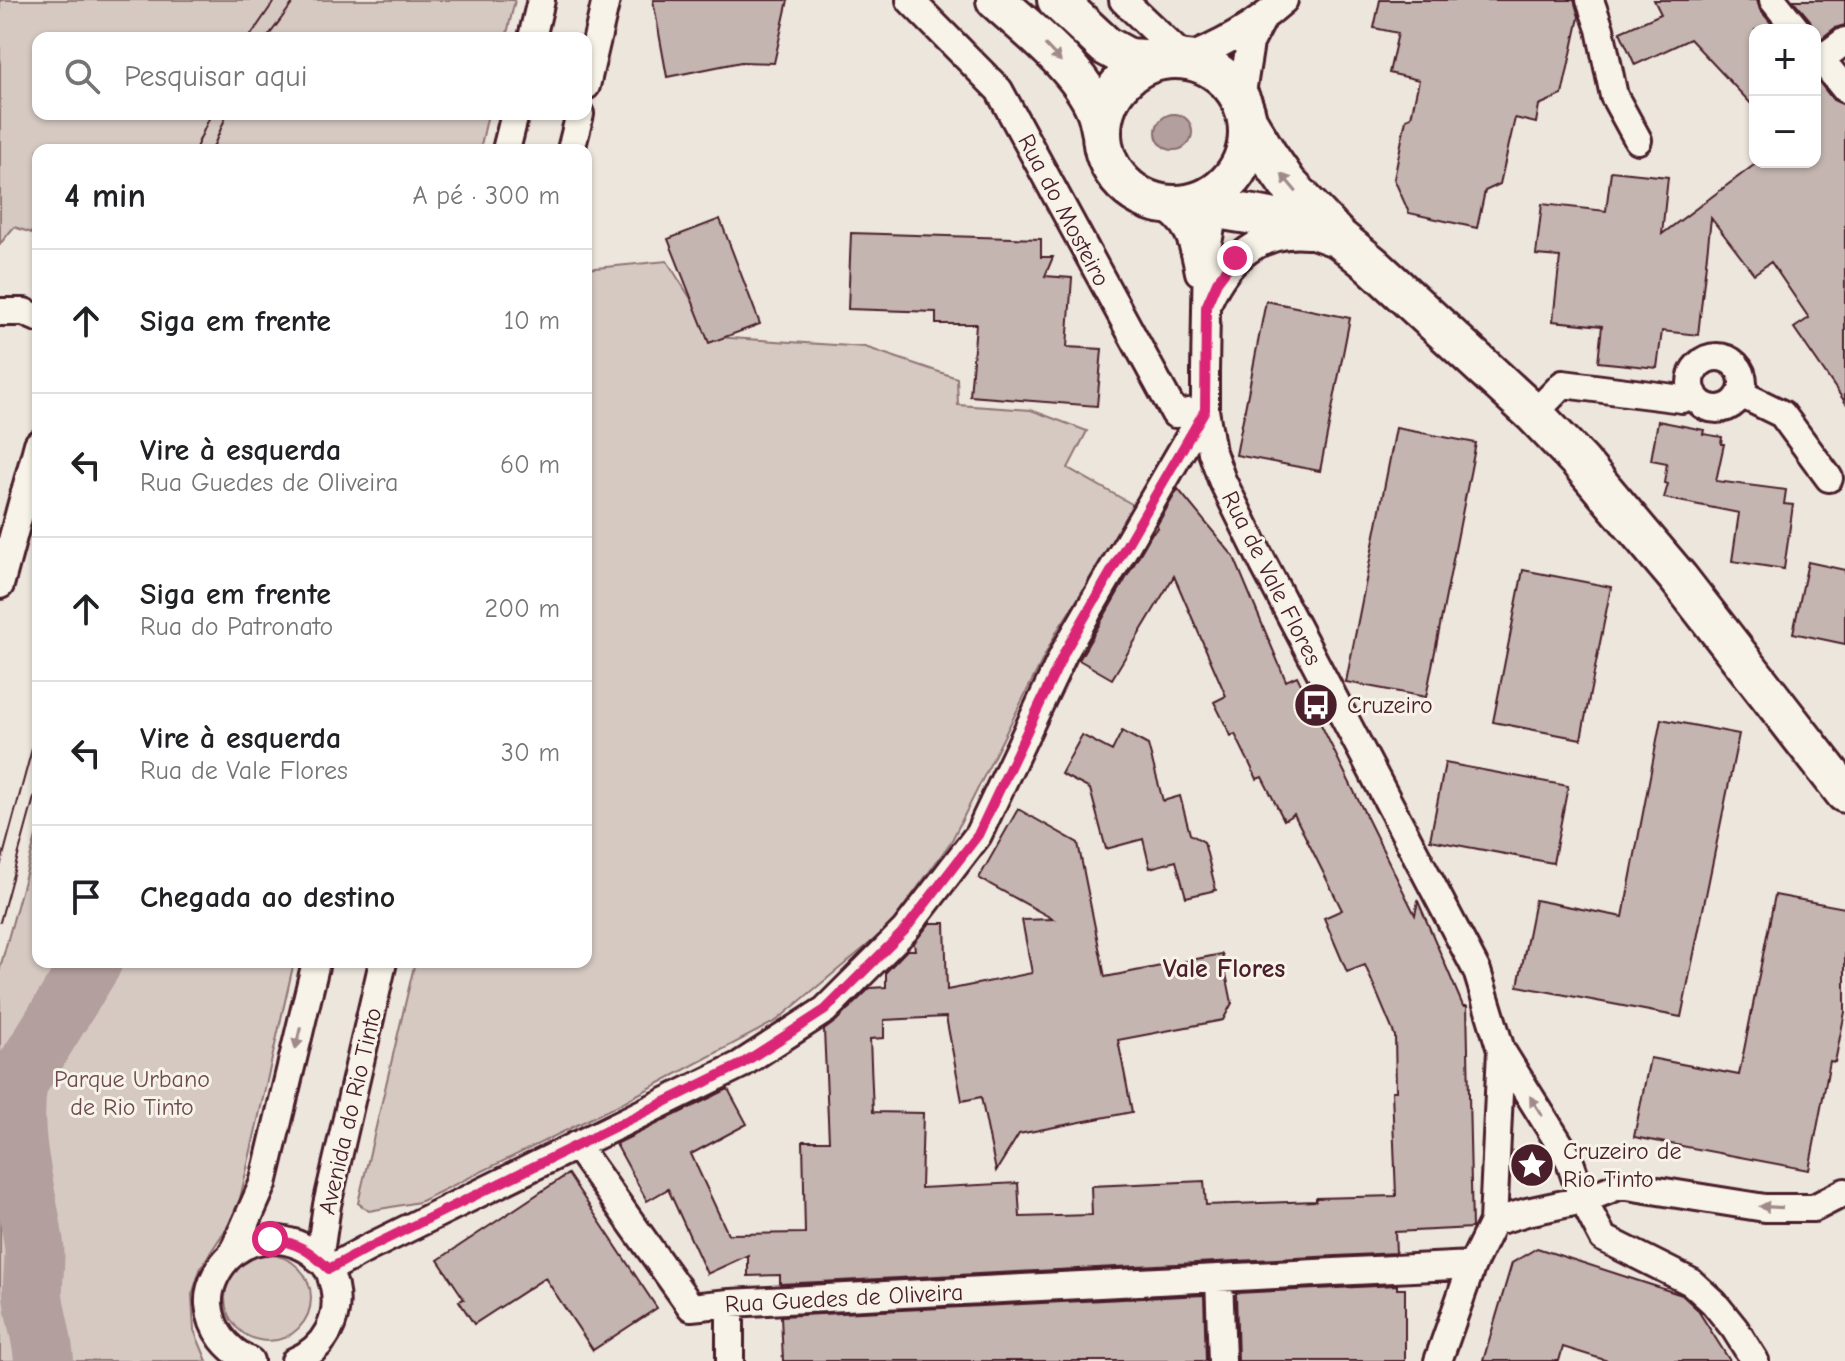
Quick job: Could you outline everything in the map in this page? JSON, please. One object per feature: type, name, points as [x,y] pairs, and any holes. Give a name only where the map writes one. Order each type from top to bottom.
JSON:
[{"type":"main road","points":[[996,0],[1048,47],[1078,80],[1096,109],[1107,159],[1120,181],[1138,195],[1197,201],[1285,221],[1339,238]]},
{"type":"main road","points":[[1057,0],[1106,46],[1128,58],[1209,66],[1228,80],[1267,154],[1287,183],[1339,238],[1534,414],[1581,463],[1832,768],[1845,793]]},
{"type":"main road","points":[[1102,134],[1105,109],[1117,87],[1136,70],[1172,60]]},
{"type":"main road","points":[[1197,201],[1240,167],[1248,145],[1245,110]]},
{"type":"street","points":[[533,32],[541,0]]},
{"type":"street","points":[[592,60],[606,0]]},
{"type":"street","name":"Rua do Mosteiro","points":[[910,0],[999,90],[1175,414],[1205,410]]},
{"type":"street","points":[[1123,0],[1172,60],[1212,49],[1262,20],[1284,0]]},
{"type":"street","points":[[1590,0],[1600,29],[1614,96],[1638,140]]},
{"type":"street","points":[[1773,0],[1792,24]]},
{"type":"street","points":[[1245,110],[1250,43],[1262,20]]},
{"type":"street","points":[[1821,54],[1845,41]]},
{"type":"street","points":[[1821,60],[1845,89]]},
{"type":"street","points":[[508,144],[514,120]]},
{"type":"street","points":[[572,144],[578,120]]},
{"type":"street","name":"Rua de Vale Flores","points":[[1206,307],[1195,251],[1187,227],[1175,213],[1197,201],[1207,248],[1205,410],[1212,452],[1222,480],[1477,971],[1501,1050]]},
{"type":"street","name":"Rua de Vale Flores","points":[[1206,307],[1217,282],[1235,258],[1257,243],[1292,233],[1339,238]]},
{"type":"street","points":[[1710,359],[1727,359],[1743,377],[1741,394],[1730,406],[1714,409],[1699,402],[1694,394],[1692,377],[1696,369],[1710,359]]},
{"type":"street","points":[[1534,414],[1563,384],[1682,399],[1694,394]]},
{"type":"street","points":[[1741,394],[1782,414],[1829,478]]},
{"type":"street","points":[[233,1252],[270,1239],[289,1241],[307,1249],[324,1265],[740,1065],[825,1010],[905,930],[978,835],[1065,651],[1205,410]]},
{"type":"street","points":[[0,585],[32,466]]},
{"type":"street","points":[[250,1361],[235,1353],[222,1340],[213,1323],[209,1303],[212,1284],[220,1267],[233,1252],[263,1184],[315,968]]},
{"type":"street","name":"Avenida do Rio Tinto","points":[[328,1333],[335,1316],[336,1296],[324,1265],[327,1205],[382,968]]},
{"type":"street","points":[[1501,1050],[1569,1159],[1583,1200],[1603,1238],[1691,1282],[1714,1303],[1755,1361]]},
{"type":"street","points":[[1438,1361],[1472,1265],[1493,1222],[1501,1050]]},
{"type":"street","name":"Rua Guedes de Oliveira","points":[[576,1145],[691,1307],[1472,1265]]},
{"type":"street","points":[[1493,1222],[1583,1200],[1621,1185],[1765,1208],[1814,1208],[1845,1192]]},
{"type":"street","points":[[1219,1278],[1222,1361]]},
{"type":"street","points":[[730,1303],[730,1361]]},
{"type":"street","points":[[295,1361],[318,1346],[328,1333]]},
{"type":"street","points":[[328,1333],[333,1361]]},
{"type":"green space","points":[[0,0],[515,0],[507,32],[32,32],[32,120],[487,120],[481,144],[32,144],[32,233],[14,227],[0,244]]},
{"type":"green space","points":[[667,261],[715,337],[865,347],[957,378],[958,405],[1031,410],[1087,431],[1068,468],[1137,507],[1057,631],[951,842],[888,928],[776,1021],[616,1106],[419,1202],[369,1211],[358,1203],[414,968],[592,968],[592,268]]},
{"type":"green space","name":"Parque Urbano de Rio Tinto","points":[[32,852],[32,968],[293,968],[237,1212],[201,1267],[192,1295],[194,1330],[207,1361],[0,1361],[0,968]]},
{"type":"green space","points":[[268,1255],[285,1258],[299,1267],[308,1281],[311,1298],[308,1315],[299,1329],[285,1338],[268,1341],[251,1338],[237,1329],[228,1315],[225,1298],[228,1281],[237,1267],[251,1258]]},
{"type":"shaded area","points":[[1174,114],[1186,120],[1192,132],[1186,144],[1174,150],[1162,144],[1156,132],[1162,120]]},
{"type":"building","points":[[653,0],[788,0],[774,63],[741,62],[667,77]]},
{"type":"building","points":[[1380,0],[1574,0],[1579,17],[1562,95],[1539,105],[1536,123],[1515,118],[1500,184],[1485,191],[1477,228],[1409,213],[1394,179],[1406,119],[1411,117],[1419,80],[1389,73],[1398,33],[1374,28]]},
{"type":"building","points":[[1654,0],[1757,0],[1760,10],[1772,24],[1749,24],[1749,102],[1690,39],[1635,65],[1620,32],[1661,14]]},
{"type":"building","points":[[1793,0],[1845,0],[1845,25],[1822,38],[1821,24],[1811,24]]},
{"type":"building","points":[[1821,85],[1833,100],[1845,105],[1845,402],[1794,328],[1809,318],[1771,262],[1754,274],[1711,218],[1698,335],[1662,331],[1657,368],[1598,362],[1602,326],[1553,321],[1560,257],[1536,255],[1542,204],[1606,211],[1611,171],[1668,177],[1662,234],[1750,168],[1821,168]]},
{"type":"building","points":[[720,219],[760,324],[709,343],[668,239]]},
{"type":"building","points":[[851,233],[1041,239],[1041,257],[1053,257],[1045,276],[1072,278],[1067,347],[1102,349],[1097,406],[970,396],[976,324],[936,324],[936,312],[848,309]]},
{"type":"building","points":[[1266,301],[1350,318],[1320,471],[1236,455]]},
{"type":"building","points":[[1658,421],[1704,430],[1703,434],[1722,437],[1721,444],[1724,444],[1716,481],[1786,490],[1784,504],[1793,505],[1784,569],[1732,561],[1739,513],[1664,498],[1668,484],[1664,483],[1667,463],[1651,460]]},
{"type":"building","points":[[1396,428],[1476,443],[1426,697],[1346,682]]},
{"type":"building","points":[[1178,489],[1234,557],[1286,681],[1297,676],[1415,915],[1418,901],[1463,1006],[1467,1006],[1472,1228],[1395,1232],[1396,1253],[780,1284],[780,1275],[748,1276],[748,1255],[707,1274],[668,1189],[647,1201],[616,1144],[728,1089],[747,1124],[691,1154],[728,1234],[805,1233],[803,1141],[829,1141],[824,1030],[870,988],[886,987],[886,972],[907,950],[915,950],[914,943],[930,923],[945,923],[947,990],[1032,973],[1022,920],[1053,919],[979,878],[1018,809],[1078,843],[1105,977],[1222,954],[1232,1003],[1223,1020],[1118,1040],[1132,1112],[1019,1134],[996,1171],[981,1097],[962,1101],[946,1017],[884,1020],[884,1038],[870,1039],[873,1112],[923,1113],[921,1188],[1018,1183],[1020,1217],[1092,1215],[1091,1186],[1204,1181],[1206,1205],[1396,1196],[1392,1091],[1396,1091],[1395,1036],[1365,965],[1347,972],[1324,918],[1342,910],[1294,814],[1284,820],[1262,777],[1257,779],[1235,734],[1231,736],[1214,702],[1226,696],[1174,576],[1112,679],[1079,660]]},
{"type":"building","points":[[1808,562],[1845,570],[1845,644],[1793,633]]},
{"type":"building","points":[[1523,570],[1611,587],[1581,739],[1493,722]]},
{"type":"building","points":[[1661,719],[1739,734],[1681,1017],[1518,986],[1535,900],[1623,917]]},
{"type":"building","points":[[1122,731],[1148,745],[1163,801],[1180,796],[1190,834],[1204,842],[1216,890],[1186,897],[1176,861],[1150,868],[1143,839],[1106,849],[1090,789],[1061,774],[1082,735],[1112,751]]},
{"type":"building","points":[[1445,763],[1568,786],[1553,863],[1430,840]]},
{"type":"building","points":[[1775,895],[1845,908],[1845,1012],[1835,1062],[1830,1061],[1809,1170],[1634,1137],[1650,1058],[1739,1075]]},
{"type":"building","points":[[568,1174],[657,1308],[593,1350],[545,1278],[474,1324],[459,1301],[464,1299],[438,1260]]},
{"type":"building","points":[[1537,1248],[1682,1295],[1697,1309],[1730,1361],[1608,1361],[1563,1347],[1559,1361],[1483,1361],[1512,1263]]},
{"type":"building","points":[[1397,1285],[1397,1289],[1405,1289],[1405,1361],[1238,1361],[1236,1293]]},
{"type":"building","points":[[1204,1295],[1206,1361],[783,1361],[781,1316]]},
{"type":"waterway","points":[[44,1361],[33,1295],[34,1245],[15,1123],[18,1082],[88,968]]},
{"type":"tram line","points":[[253,32],[275,0]]},
{"type":"tram line","points":[[271,32],[295,0]]},
{"type":"tram line","points":[[198,144],[208,120]]},
{"type":"tram line","points":[[214,144],[224,120]]},
{"type":"tram line","points":[[0,867],[32,749]]},
{"type":"tram line","points":[[0,922],[32,805]]},
{"type":"place","name":"Cruzeiro","points":[[1316,705]]},
{"type":"place","name":"Cruzeiro de Rio Tinto","points":[[1532,1165]]},
{"type":"district","name":"Vale Flores","points":[[1224,968]]},
{"type":"route","points":[[270,1239],[289,1241],[307,1249],[329,1269],[740,1065],[825,1010],[905,930],[978,835],[1065,651],[1205,410],[1206,307],[1217,282],[1235,258]]}]
